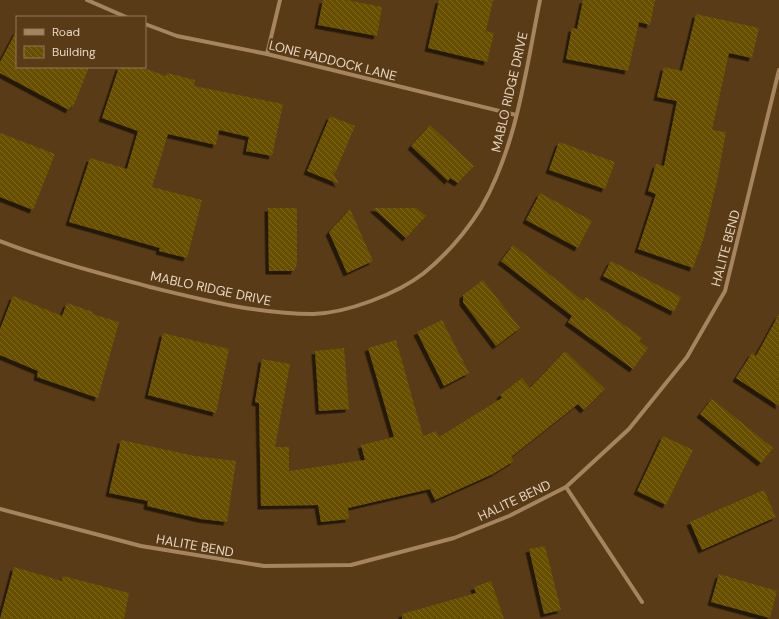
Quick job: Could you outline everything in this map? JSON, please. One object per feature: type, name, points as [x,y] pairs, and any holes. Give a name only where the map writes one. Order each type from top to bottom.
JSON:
[{"type":"street","points":[[86,0],[124,16]]},
{"type":"street","points":[[268,54],[280,0]]},
{"type":"street","name":"MABLO RIDGE DRIVE","points":[[0,241],[74,267],[223,303],[276,312],[315,314],[356,306],[393,291],[424,273],[464,233],[481,207],[498,174],[509,145],[540,0]]},
{"type":"street","name":"LONE PADDOCK LANE","points":[[146,24],[177,36],[268,54],[516,115]]},
{"type":"street","name":"HALITE BEND","points":[[0,509],[141,546],[264,566],[351,565],[454,538],[509,516],[566,487],[629,429],[682,363],[725,291],[779,70]]},
{"type":"street","points":[[566,487],[642,602]]},
{"type":"building","points":[[323,0],[347,0],[382,7],[377,36],[318,25]]},
{"type":"building","points":[[439,0],[493,0],[486,31],[494,33],[487,62],[428,48]]},
{"type":"building","points":[[583,0],[655,0],[650,25],[639,22],[628,71],[566,59],[572,28],[577,29]]},
{"type":"building","points":[[696,14],[759,28],[752,58],[729,53],[712,130],[726,132],[717,181],[704,237],[693,268],[638,249],[656,194],[648,191],[656,164],[664,166],[677,101],[657,97],[664,67],[682,71]]},
{"type":"building","points":[[16,32],[16,68],[89,68],[73,107],[71,106],[69,110],[0,73],[0,62]]},
{"type":"building","points":[[119,68],[144,68],[166,76],[167,73],[195,80],[194,86],[283,104],[272,156],[246,151],[249,137],[219,130],[216,145],[168,134],[152,187],[202,200],[187,258],[159,251],[160,248],[69,222],[90,158],[127,169],[138,131],[102,118]]},
{"type":"building","points":[[330,116],[355,126],[335,173],[332,170],[339,184],[307,171]]},
{"type":"building","points":[[430,125],[474,166],[458,183],[450,178],[448,181],[411,146]]},
{"type":"building","points":[[0,133],[55,154],[33,210],[0,197]]},
{"type":"building","points":[[559,142],[615,162],[605,189],[549,170]]},
{"type":"building","points":[[540,193],[592,221],[578,248],[526,220]]},
{"type":"building","points":[[268,208],[297,208],[297,264],[294,271],[269,271]]},
{"type":"building","points":[[373,208],[416,208],[426,216],[406,238]]},
{"type":"building","points":[[350,209],[373,261],[347,273],[329,232]]},
{"type":"building","points":[[513,245],[583,301],[586,297],[642,338],[639,341],[648,348],[633,369],[568,322],[572,316],[501,261]]},
{"type":"building","points":[[611,261],[681,297],[674,312],[603,276]]},
{"type":"building","points":[[483,280],[520,328],[496,346],[463,302],[463,295]]},
{"type":"building","points":[[13,296],[62,316],[67,303],[93,312],[92,314],[119,322],[98,398],[37,377],[38,371],[0,355],[0,329]]},
{"type":"building","points":[[779,314],[779,406],[736,378],[752,353],[756,356]]},
{"type":"building","points":[[442,320],[469,373],[444,386],[417,332]]},
{"type":"building","points":[[163,333],[229,349],[216,413],[148,395]]},
{"type":"building","points":[[396,340],[423,436],[436,431],[439,437],[502,398],[500,395],[522,378],[530,388],[565,351],[605,389],[584,410],[578,404],[511,457],[514,461],[493,474],[435,500],[430,489],[348,508],[349,519],[321,522],[318,505],[261,506],[259,403],[255,402],[262,359],[290,364],[275,447],[289,447],[289,471],[365,460],[361,445],[394,437],[368,348]]},
{"type":"building","points":[[344,348],[349,409],[319,411],[315,351]]},
{"type":"building","points":[[712,399],[773,448],[761,463],[700,414]]},
{"type":"building","points":[[663,436],[693,450],[666,505],[637,491]]},
{"type":"building","points":[[121,440],[195,456],[236,461],[227,522],[201,519],[147,506],[148,501],[109,493]]},
{"type":"building","points":[[764,490],[776,517],[702,550],[690,522]]},
{"type":"building","points":[[545,546],[561,610],[544,614],[529,549]]},
{"type":"building","points":[[14,567],[62,581],[63,576],[129,593],[124,619],[0,619]]},
{"type":"building","points":[[719,574],[777,591],[770,618],[711,602]]},
{"type":"building","points":[[491,581],[504,619],[402,619],[402,614],[476,593],[474,587]]}]
